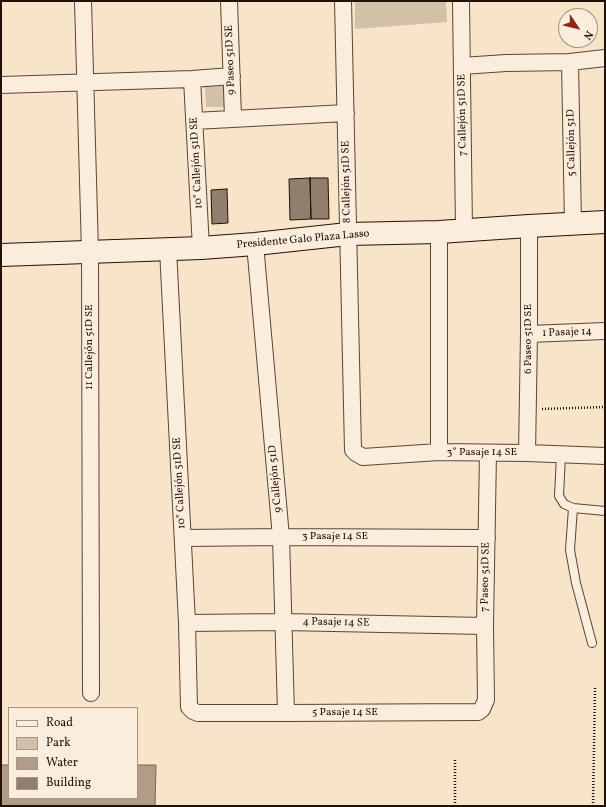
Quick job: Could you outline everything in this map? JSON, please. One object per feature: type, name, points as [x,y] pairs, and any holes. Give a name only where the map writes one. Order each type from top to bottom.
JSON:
[{"type":"street","name":"11 Callejón 51D SE","points":[[83,1],[90,252],[91,694]]},
{"type":"street","name":"9 Paseo 51D SE","points":[[228,1],[233,118]]},
{"type":"street","name":"8 Callejón 51D SE","points":[[343,1],[353,450],[359,456]]},
{"type":"street","name":"7 Callejón 51D SE","points":[[461,1],[464,230]]},
{"type":"street","points":[[462,66],[506,63],[570,62],[605,58]]},
{"type":"street","name":"5 Callejón 51D","points":[[570,62],[573,224]]},
{"type":"street","points":[[1,85],[192,79],[232,76]]},
{"type":"street","name":"10° Callejón 51D SE","points":[[192,79],[201,248]]},
{"type":"street","points":[[194,121],[346,113]]},
{"type":"street","name":"Presidente Galo Plaza Lasso","points":[[1,255],[201,248],[348,234],[439,232],[605,222]]},
{"type":"street","name":"6 Paseo 51D SE","points":[[527,453],[529,226]]},
{"type":"street","points":[[439,232],[439,452]]},
{"type":"street","name":"9 Callejón 51D","points":[[255,244],[281,536],[286,713]]},
{"type":"street","name":"10° Callejón 51D SE","points":[[168,249],[187,623],[189,707],[198,713]]},
{"type":"street","name":"1 Pasaje 14","points":[[529,334],[605,331]]},
{"type":"street","name":"3° Pasaje 14 SE","points":[[359,456],[439,452],[605,456]]},
{"type":"street","name":"7 Paseo 51D SE","points":[[486,700],[485,626],[488,453]]},
{"type":"street","name":"3 Pasaje 14 SE","points":[[183,538],[281,536],[487,538]]},
{"type":"street","name":"4 Pasaje 14 SE","points":[[187,623],[283,622],[485,626]]},
{"type":"street","name":"5 Pasaje 14 SE","points":[[198,713],[478,712],[482,709],[486,700]]},
{"type":"lane","points":[[562,455],[559,496],[564,504],[573,508],[605,510]]},
{"type":"lane","points":[[573,508],[570,550],[576,583],[592,643]]},
{"type":"path","points":[[528,410],[605,407]]},
{"type":"path","points":[[593,806],[595,687]]},
{"type":"path","points":[[455,760],[455,806]]},
{"type":"green space","points":[[355,1],[446,1],[447,22],[355,29]]},
{"type":"green space","points":[[224,81],[224,107],[206,107],[205,83]]},
{"type":"water","points":[[1,765],[8,765],[8,799],[138,799],[138,765],[156,765],[155,806],[1,806]]},
{"type":"building","points":[[310,178],[311,219],[290,220],[289,179]]},
{"type":"building","points":[[310,178],[328,178],[329,219],[311,219]]},
{"type":"building","points":[[227,189],[228,223],[212,224],[211,190]]}]
